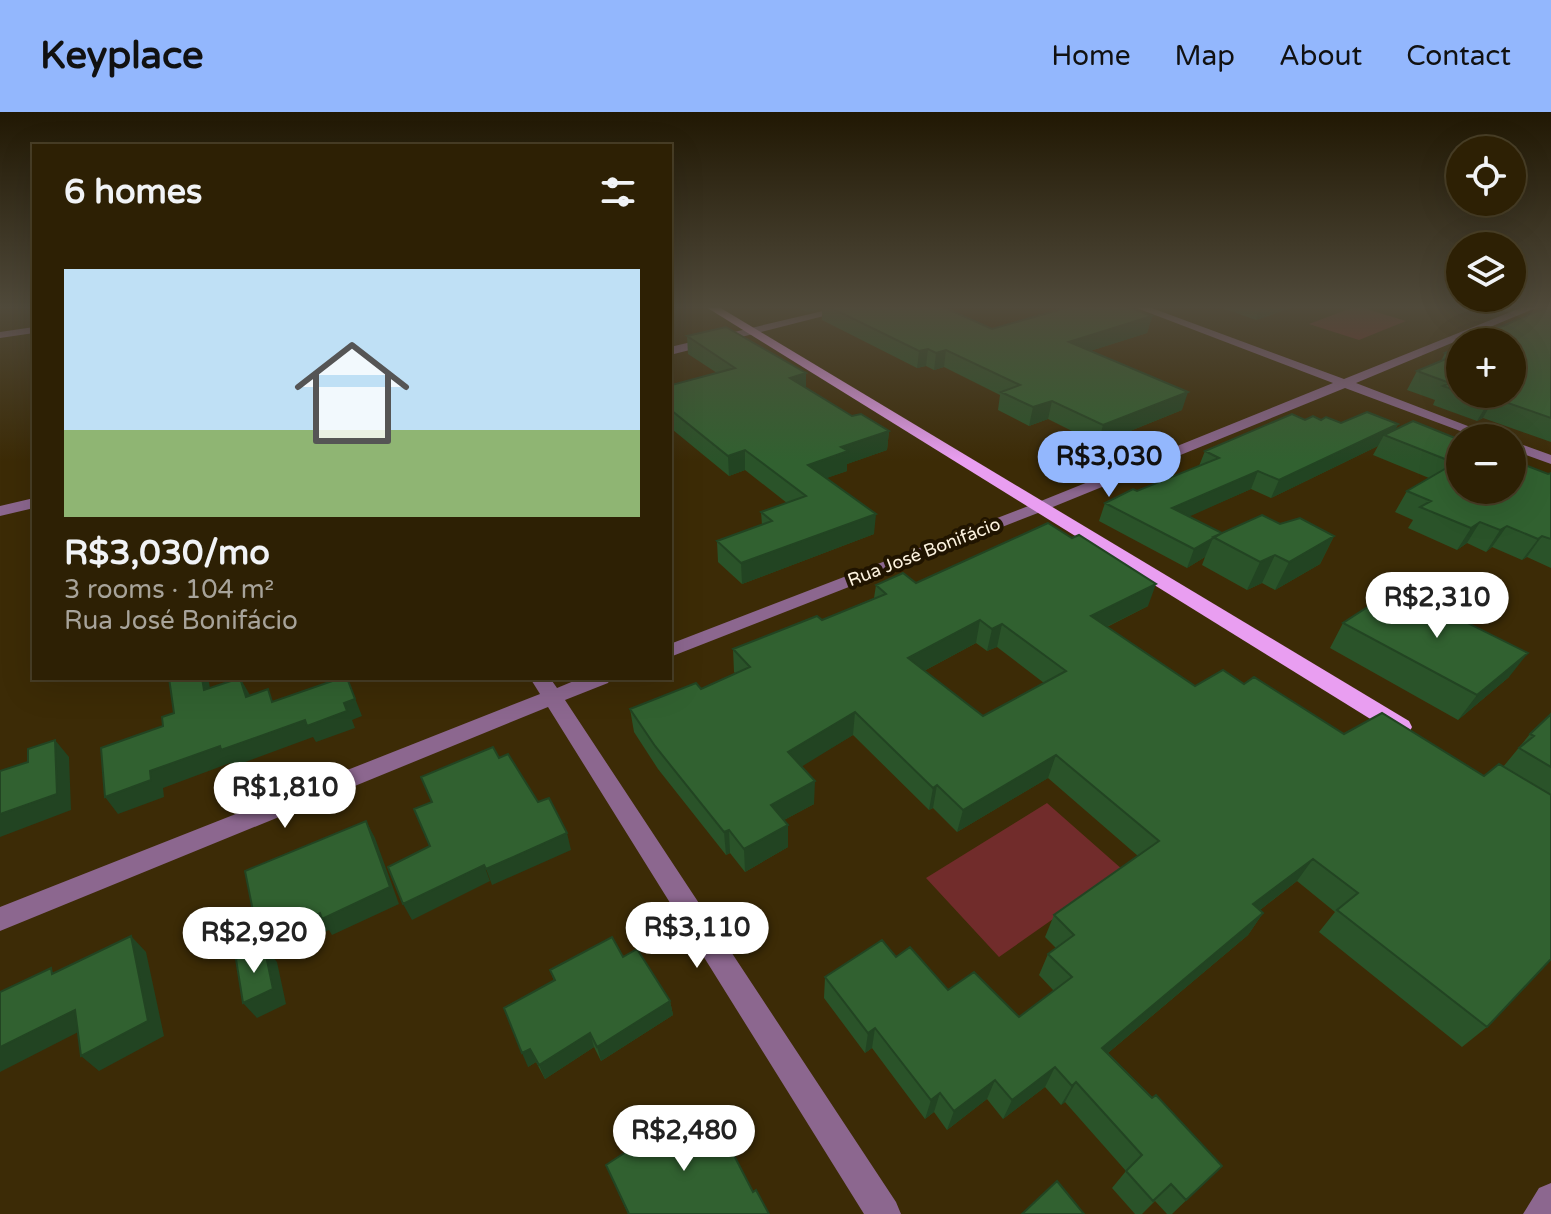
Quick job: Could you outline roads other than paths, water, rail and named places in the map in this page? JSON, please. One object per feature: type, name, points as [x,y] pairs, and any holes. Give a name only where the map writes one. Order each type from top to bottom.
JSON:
[{"type":"main road","points":[[794,358],[1416,736]]},
{"type":"street","points":[[1277,358],[1454,424]]},
{"type":"street","name":"Rua José Bonifácio","points":[[672,650],[1037,508],[1404,358]]},
{"type":"street","points":[[1526,450],[1551,460]]},
{"type":"street","points":[[0,511],[32,503]]},
{"type":"street","points":[[0,919],[546,688],[590,680]]},
{"type":"street","points":[[546,688],[884,1214]]},
{"type":"street","points":[[1540,1214],[1551,1200]]}]
